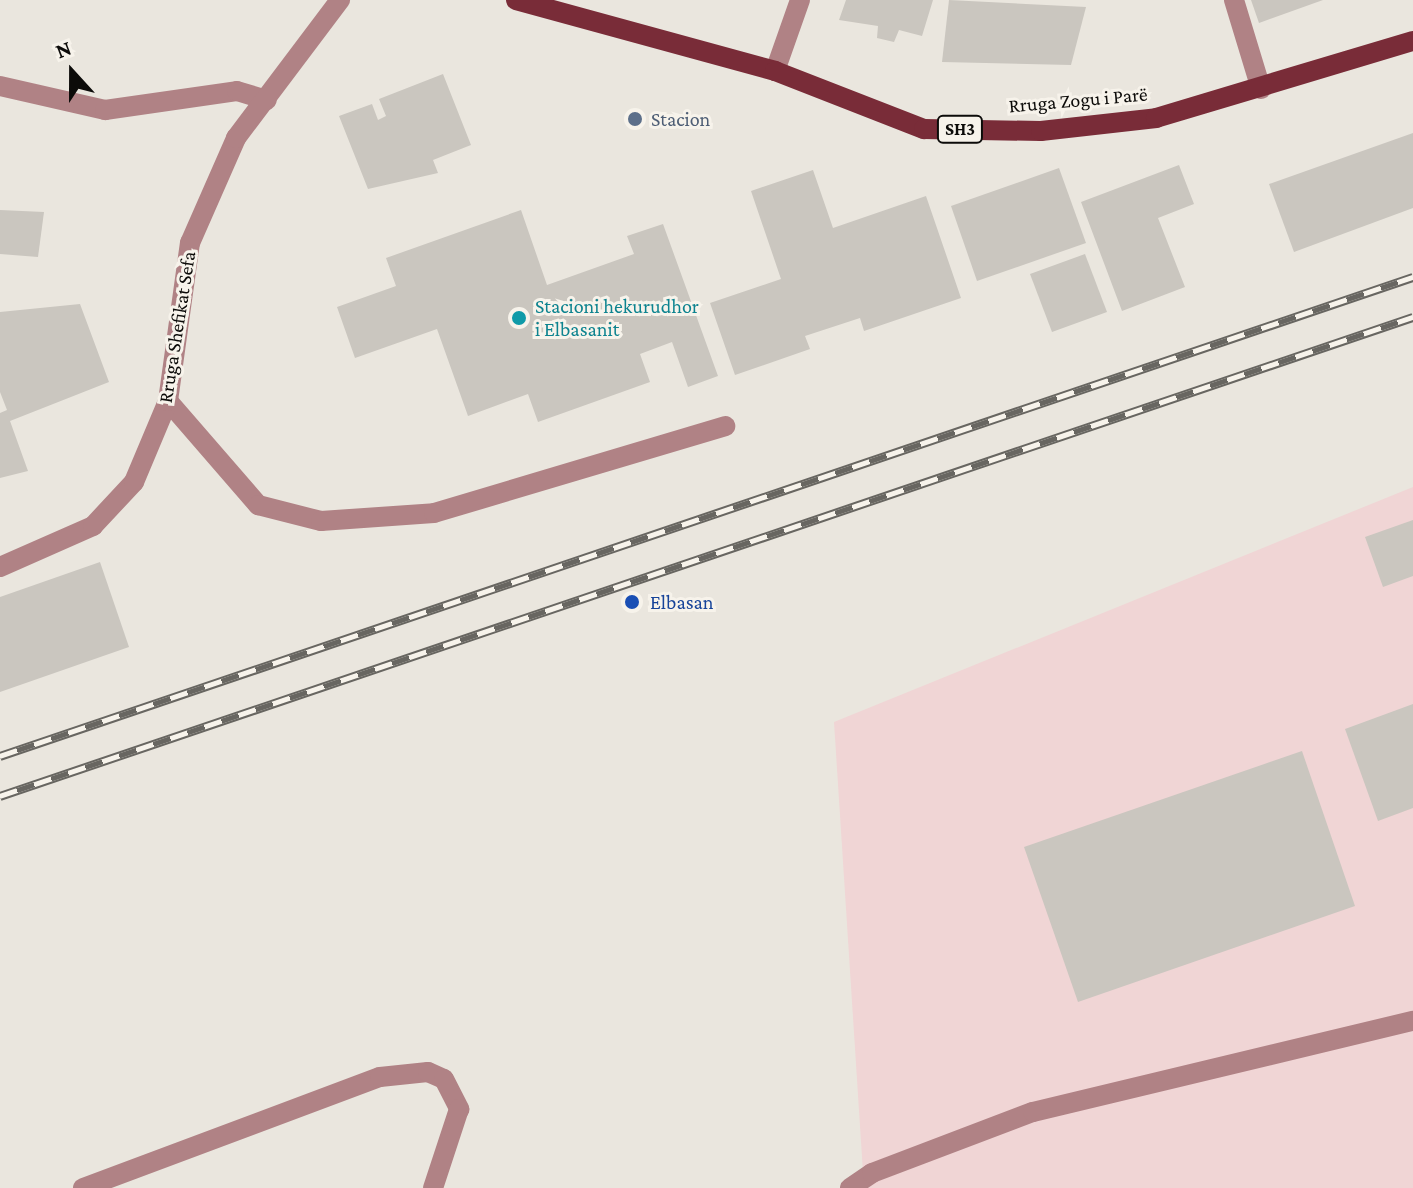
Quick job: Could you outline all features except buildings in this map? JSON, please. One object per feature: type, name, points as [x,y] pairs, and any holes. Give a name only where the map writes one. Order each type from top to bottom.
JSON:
[{"type":"main road","name":"Rruga Zogu i Parë","points":[[516,0],[775,71],[924,129],[1041,131],[1128,121],[1261,89],[1413,41]]},
{"type":"street","name":"Rruga Shefikat Sefa","points":[[0,567],[68,541],[114,507],[154,447],[168,401],[190,243],[236,138],[340,0]]},
{"type":"street","points":[[775,71],[800,0]]},
{"type":"street","points":[[1234,0],[1261,89]]},
{"type":"street","points":[[0,86],[105,110],[237,91],[267,100]]},
{"type":"street","points":[[168,401],[258,505],[321,521],[434,513],[725,426]]},
{"type":"street","points":[[850,1188],[872,1173],[1033,1112],[1413,1021]]},
{"type":"street","points":[[83,1188],[380,1077],[428,1072],[444,1079],[459,1109],[433,1188]]},
{"type":"shaded area","points":[[1413,487],[1413,1188],[864,1188],[834,722]]},
{"type":"railway","points":[[0,756],[1413,277]]},
{"type":"railway","points":[[0,796],[1413,317]]},
{"type":"place","name":"Stacion","points":[[635,119]]},
{"type":"place","name":"Stacioni hekurudhor i Elbasanit","points":[[519,318]]},
{"type":"place","name":"Elbasan","points":[[632,602]]}]
